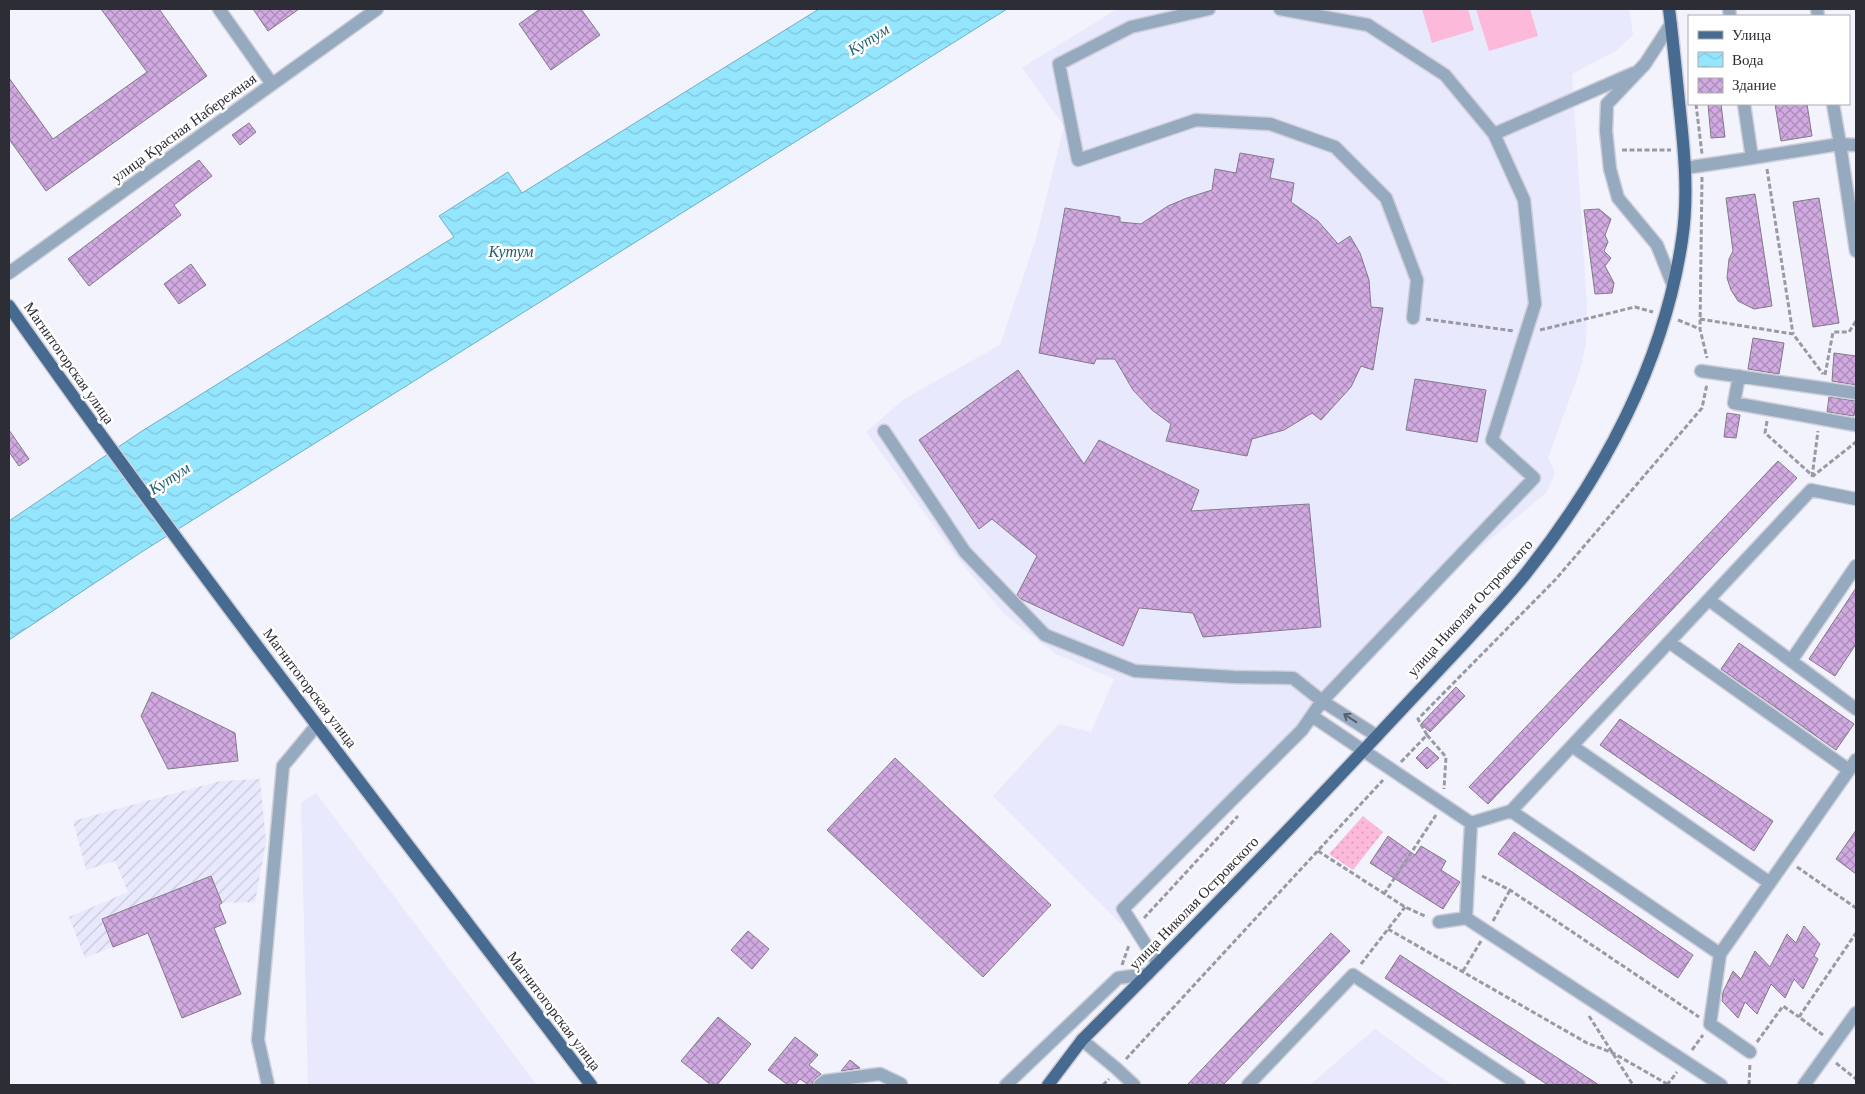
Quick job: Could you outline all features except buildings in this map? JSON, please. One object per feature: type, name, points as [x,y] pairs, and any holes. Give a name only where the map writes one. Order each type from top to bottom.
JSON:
[{"type":"main road","name":"улица Николая Островского","points":[[1048,1085],[1082,1040],[1158,964],[1364,750],[1486,619],[1525,575],[1558,532],[1581,496],[1634,398],[1652,359],[1674,285],[1682,238],[1685,168],[1669,9]]},
{"type":"main road","name":"Магнитогорская улица","points":[[9,306],[80,407],[237,619],[591,1085]]},
{"type":"street","points":[[219,9],[272,84]]},
{"type":"street","name":"улица Красная Набережная","points":[[9,273],[377,9]]},
{"type":"street","points":[[1209,9],[1131,27],[1059,64],[1078,160],[1196,120],[1270,124],[1335,147],[1386,198],[1417,280],[1413,318]]},
{"type":"street","points":[[1158,964],[1124,909],[1302,730],[1322,701],[1534,478],[1492,440],[1535,304],[1524,200],[1494,134],[1445,75],[1368,25],[1280,9]]},
{"type":"street","points":[[1671,24],[1638,71],[1607,104],[1606,131],[1610,169],[1618,198],[1657,245],[1674,285]]},
{"type":"street","points":[[1494,134],[1638,71]]},
{"type":"street","points":[[1744,105],[1758,157]]},
{"type":"street","points":[[1833,105],[1852,197],[1856,252]]},
{"type":"street","points":[[1685,168],[1840,144],[1856,145]]},
{"type":"street","points":[[1705,371],[1856,393]]},
{"type":"street","points":[[1738,376],[1734,403],[1856,426]]},
{"type":"street","points":[[884,431],[965,552],[1045,635],[1134,671],[1234,678],[1293,678],[1322,701],[1377,736]]},
{"type":"street","points":[[1471,823],[1511,811],[1811,490],[1856,499]]},
{"type":"street","points":[[1791,661],[1856,566]]},
{"type":"street","points":[[1709,600],[1856,708]]},
{"type":"street","points":[[1669,642],[1853,765],[1720,954],[1710,1024],[1750,1052]]},
{"type":"street","points":[[1312,716],[1471,823]]},
{"type":"street","points":[[268,1085],[258,1040],[283,766],[317,725]]},
{"type":"street","points":[[1572,746],[1770,883]]},
{"type":"street","points":[[1511,811],[1720,954]]},
{"type":"street","points":[[1466,918],[1471,823]]},
{"type":"street","points":[[1439,922],[1466,918],[1721,1085]]},
{"type":"street","points":[[1006,1085],[1118,978],[1148,974]]},
{"type":"street","points":[[1248,1085],[1353,975],[1519,1085]]},
{"type":"street","points":[[1804,1085],[1856,1013]]},
{"type":"street","points":[[1082,1040],[1117,1068],[1131,1084]]},
{"type":"street","points":[[820,1085],[825,1081],[880,1074],[900,1085]]},
{"type":"path","points":[[1608,150],[1683,150],[1701,148],[1696,105]]},
{"type":"path","points":[[1758,157],[1793,334],[1824,377]]},
{"type":"path","points":[[1384,894],[1443,804],[1446,757],[1427,735],[1418,719],[1556,579],[1702,408],[1705,371],[1700,329],[1702,165]]},
{"type":"path","points":[[1413,318],[1526,333],[1635,307],[1700,329]]},
{"type":"path","points":[[1700,319],[1793,334]]},
{"type":"path","points":[[1769,409],[1765,433],[1812,476],[1856,442]]},
{"type":"path","points":[[1103,1085],[1427,735]]},
{"type":"path","points":[[1118,978],[1135,927],[1241,813]]},
{"type":"path","points":[[1318,851],[1404,908],[1439,922]]},
{"type":"path","points":[[1787,859],[1856,908]]},
{"type":"path","points":[[1468,870],[1510,890],[1710,1024]]},
{"type":"path","points":[[1463,971],[1510,890]]},
{"type":"path","points":[[1353,975],[1404,908]]},
{"type":"path","points":[[1388,929],[1587,1043],[1613,1053],[1669,1085]]},
{"type":"path","points":[[1799,1017],[1856,933]]},
{"type":"path","points":[[1749,1085],[1750,1052],[1783,1006],[1834,1043]]},
{"type":"path","points":[[1587,1012],[1633,1085]]},
{"type":"path","points":[[1825,1055],[1856,1079]]},
{"type":"shaded area","points":[[1117,9],[1629,9],[1633,35],[1617,50],[1572,74],[1587,306],[1586,344],[1580,370],[1548,458],[1555,473],[1547,492],[1444,578],[1315,708],[1121,924],[993,796],[1059,724],[1091,732],[1114,679],[1056,654],[1005,615],[955,555],[866,432],[904,399],[1000,345],[1036,239],[1064,126],[1022,68]]},
{"type":"shaded area","points":[[1422,9],[1468,9],[1474,30],[1432,43]]},
{"type":"shaded area","points":[[1476,9],[1530,9],[1538,36],[1489,51]]},
{"type":"shaded area","points":[[260,779],[266,842],[255,902],[222,903],[85,958],[69,917],[128,892],[115,861],[86,870],[73,821],[220,781]]},
{"type":"shaded area","points":[[316,793],[537,1085],[308,1085],[301,803]]},
{"type":"shaded area","points":[[1363,816],[1383,832],[1353,870],[1329,854]]},
{"type":"shaded area","points":[[1375,1029],[1452,1085],[1310,1085]]},
{"type":"water","name":"Кутум","points":[[819,9],[1007,9],[140,553],[9,640],[9,521],[142,431],[454,237],[439,216],[508,172],[522,193]]}]
